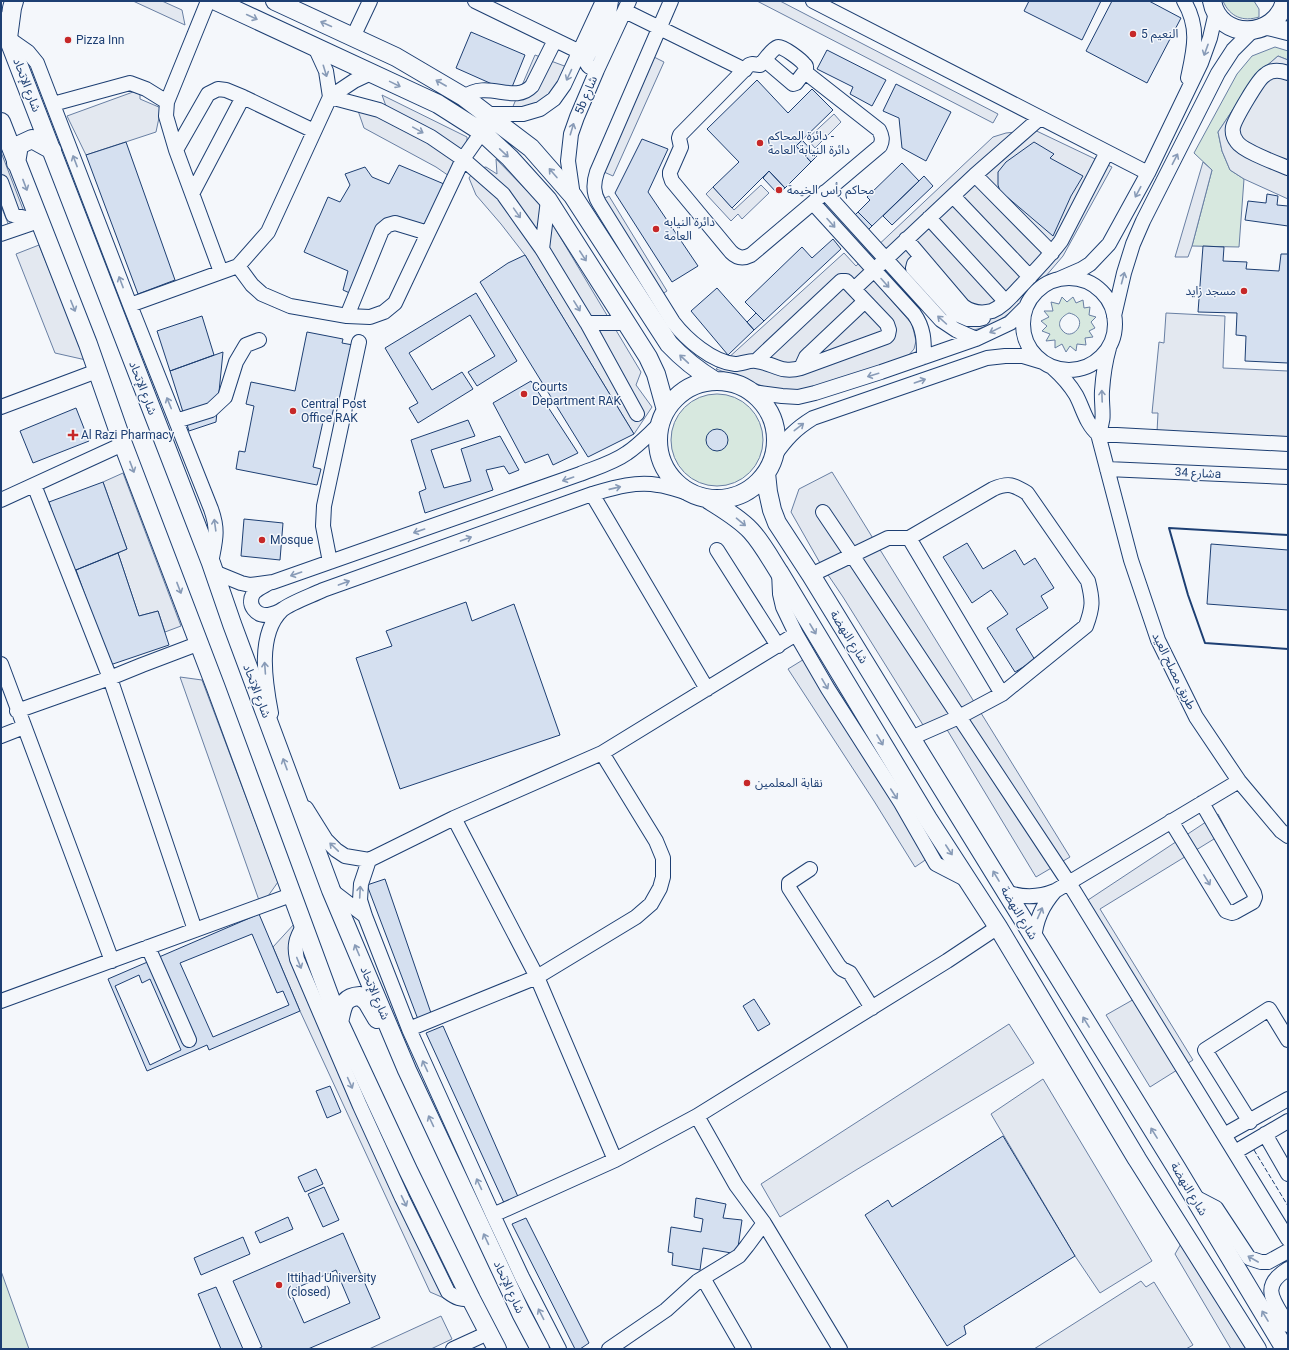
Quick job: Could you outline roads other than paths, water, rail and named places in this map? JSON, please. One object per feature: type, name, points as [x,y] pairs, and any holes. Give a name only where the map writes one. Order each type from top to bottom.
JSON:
[{"type":"main road","points":[[8,38],[14,1]]},
{"type":"main road","points":[[216,1],[438,104],[482,132],[510,158],[548,200],[627,323],[648,357],[656,374],[663,417],[658,444],[662,463],[673,480],[688,493],[708,500],[728,512],[750,530],[760,542],[928,819],[969,880],[998,927],[1137,1159],[1257,1349]]},
{"type":"main road","points":[[275,1],[396,57],[464,97],[531,148],[573,196],[658,312],[669,344],[696,370],[715,381]]},
{"type":"main road","points":[[1260,28],[1280,14],[1285,1]]},
{"type":"main road","points":[[1214,6],[1221,19],[1235,28],[1288,30]]},
{"type":"main road","name":"شارع الإتحاد","points":[[1,21],[212,568],[331,890],[407,1070],[521,1313],[540,1349]]},
{"type":"main road","points":[[1,122],[88,344],[123,444],[200,643],[303,927],[390,1151],[497,1349]]},
{"type":"main road","points":[[16,162],[19,145],[32,139],[52,150]]},
{"type":"main road","points":[[663,417],[675,398],[687,389],[701,383],[715,381],[735,384],[752,392],[765,405],[773,421],[776,438],[774,456],[766,473],[755,486],[741,495],[725,499],[708,500]]},
{"type":"main road","name":"شارع النهضة","points":[[766,473],[768,492],[777,523],[811,575],[1177,1169],[1285,1349]]},
{"type":"main road","points":[[339,1022],[345,1002],[351,996],[360,996],[367,1002],[407,1070]]},
{"type":"main road","points":[[1137,1159],[1142,1153],[1151,1152],[1177,1169]]},
{"type":"street","points":[[208,1],[167,102],[166,116],[176,150],[193,192],[221,272]]},
{"type":"street","points":[[353,37],[370,1]]},
{"type":"street","points":[[475,1],[580,52]]},
{"type":"street","name":"5b شارع","points":[[488,114],[523,114],[536,111],[547,104],[560,92],[603,1]]},
{"type":"street","points":[[597,70],[589,67],[586,60],[609,13],[611,1]]},
{"type":"street","points":[[671,1],[597,172],[594,184],[596,197],[658,312],[673,322],[698,347],[710,354],[732,364],[756,361],[784,370],[795,370],[886,337],[888,335],[889,327],[846,281],[841,281],[756,361]]},
{"type":"street","points":[[813,1],[1148,173]]},
{"type":"street","points":[[1182,102],[1195,42],[1193,23],[1184,1]]},
{"type":"street","points":[[627,6],[660,28],[745,70]]},
{"type":"street","name":"5b شارع","points":[[573,196],[568,161],[569,143],[577,117],[627,6]]},
{"type":"street","points":[[1048,365],[1033,354],[1027,344],[1023,332],[1023,319],[1026,307],[1033,294],[1045,284],[1082,270],[1110,244],[1148,173],[1206,51],[1210,38],[1214,6]]},
{"type":"street","points":[[1260,28],[1233,50],[1218,73],[1143,221],[1133,244],[1114,316],[1114,331],[1103,377],[1102,393],[1104,416],[1098,434],[1288,444]]},
{"type":"street","points":[[8,38],[28,52],[35,59],[214,519],[216,532],[212,568],[241,584],[273,582]]},
{"type":"street","points":[[464,97],[480,89],[518,94],[526,91],[532,86],[555,40]]},
{"type":"street","points":[[315,47],[326,71],[330,97]]},
{"type":"street","points":[[765,60],[792,84],[795,84],[806,68],[804,63],[781,47],[774,49],[760,65],[751,64],[680,135],[679,138],[682,147],[670,172],[670,178],[731,252],[734,255],[743,258],[751,255],[880,146],[882,137],[879,130],[804,72]]},
{"type":"street","points":[[1288,73],[1274,71],[1269,72],[1261,78],[1236,122],[1233,131],[1235,140],[1242,147],[1288,168]]},
{"type":"street","points":[[130,305],[238,266],[268,232],[330,97],[346,86],[371,73]]},
{"type":"street","points":[[53,104],[130,83],[146,89],[167,102]]},
{"type":"street","points":[[176,150],[208,94],[218,89],[226,90],[243,97],[314,131]]},
{"type":"street","points":[[193,192],[243,97]]},
{"type":"street","points":[[330,97],[387,113],[431,137],[463,159],[503,194],[542,249],[588,323],[637,414]]},
{"type":"street","points":[[854,289],[906,239],[1040,118]]},
{"type":"street","points":[[238,266],[252,285],[262,294],[290,306],[346,316],[370,317],[384,312],[396,303],[463,159],[482,132]]},
{"type":"street","points":[[906,239],[963,306],[977,312],[988,312],[993,310],[1005,301],[1052,253],[1069,229],[1107,152]]},
{"type":"street","points":[[975,176],[1052,253]]},
{"type":"street","points":[[1,182],[13,215],[39,221]]},
{"type":"street","points":[[825,192],[941,320],[956,330],[976,339]]},
{"type":"street","points":[[953,196],[1030,276]]},
{"type":"street","points":[[542,249],[548,200]]},
{"type":"street","points":[[813,203],[918,320],[923,334],[924,357]]},
{"type":"street","points":[[929,218],[1005,301]]},
{"type":"street","points":[[1,234],[39,221]]},
{"type":"street","points":[[346,316],[382,230],[388,225],[395,223],[428,233]]},
{"type":"street","points":[[1059,279],[1074,278],[1088,282],[1100,290],[1109,302],[1114,316]]},
{"type":"street","points":[[801,368],[806,357],[865,301]]},
{"type":"street","points":[[752,392],[782,396],[798,396],[815,393],[873,375],[976,339],[1010,323],[1026,307]]},
{"type":"street","points":[[588,323],[627,323]]},
{"type":"street","points":[[176,421],[211,410],[225,397],[236,362],[246,345],[260,340]]},
{"type":"street","points":[[330,562],[323,526],[324,506],[359,342]]},
{"type":"street","points":[[774,456],[787,438],[800,426],[813,418],[987,358],[1023,356],[1048,365],[1066,370],[1073,370],[1092,364],[1102,356],[1110,345]]},
{"type":"street","name":"طريق مصلح العيد","points":[[1048,365],[1070,386],[1089,425],[1098,434],[1131,560],[1158,640],[1196,717],[1239,781],[1281,831],[1288,836]]},
{"type":"street","points":[[1,407],[97,371]]},
{"type":"street","points":[[663,417],[638,444],[626,454],[614,461],[273,582],[256,590],[251,601],[252,607],[257,613],[268,615],[323,590],[592,494],[616,487],[641,484],[657,485],[688,493]]},
{"type":"street","points":[[1,500],[123,444]]},
{"type":"street","name":"شارع 34a","points":[[1107,469],[1288,477]]},
{"type":"street","points":[[34,484],[110,678],[195,930]]},
{"type":"street","points":[[811,575],[888,538],[909,538],[1004,484],[1016,486],[1027,493],[1088,581],[1092,595],[1092,609],[1086,626],[1002,694],[960,718],[911,738]]},
{"type":"street","points":[[592,494],[707,689]]},
{"type":"street","points":[[823,512],[1069,883],[1288,1239]]},
{"type":"street","points":[[909,538],[1002,694]]},
{"type":"street","points":[[718,550],[778,646]]},
{"type":"street","points":[[779,572],[780,594],[783,607],[796,634],[828,689],[901,803],[936,864],[969,880]]},
{"type":"street","points":[[274,735],[265,664],[266,641],[274,621],[283,609]]},
{"type":"street","points":[[294,789],[326,840],[336,850],[345,856],[369,860],[454,818],[602,753],[796,634]]},
{"type":"street","points":[[18,710],[110,678],[200,643]]},
{"type":"street","points":[[1,664],[4,680],[18,710],[112,961]]},
{"type":"street","points":[[1,736],[24,727]]},
{"type":"street","points":[[409,1029],[537,977],[636,917],[651,904],[660,888],[663,877],[663,858],[658,847],[602,753]]},
{"type":"street","points":[[1034,939],[1038,918],[1048,899],[1055,892],[1239,781]]},
{"type":"street","points":[[1171,821],[1226,911],[1229,913],[1235,912],[1253,902],[1255,897],[1254,892],[1202,803]]},
{"type":"street","points":[[454,818],[537,977],[615,1160]]},
{"type":"street","points":[[369,860],[361,884],[360,900],[365,916],[409,1029],[522,1277],[559,1349]]},
{"type":"street","points":[[810,869],[789,883],[789,888],[839,966],[850,973],[872,1008]]},
{"type":"street","points":[[331,890],[365,916]]},
{"type":"street","points":[[1006,892],[1025,897],[1046,895],[1055,892]]},
{"type":"street","points":[[1,1001],[292,895]]},
{"type":"street","points":[[303,927],[298,934],[296,942],[295,950],[297,958],[342,1064],[390,1151]]},
{"type":"street","points":[[494,1215],[615,1160],[697,1116],[947,961],[998,927]]},
{"type":"street","points":[[148,947],[189,1040]]},
{"type":"street","points":[[1250,1122],[1205,1050],[1269,1010],[1288,1040]]},
{"type":"street","points":[[1224,1135],[1288,1100]]},
{"type":"street","points":[[697,1116],[736,1185],[764,1223],[835,1347]]},
{"type":"street","points":[[1235,1152],[1288,1121]]},
{"type":"street","points":[[1265,1134],[1288,1174]]},
{"type":"street","points":[[1193,1196],[1216,1208],[1249,1258],[1254,1261],[1268,1262],[1288,1251]]},
{"type":"street","points":[[609,1349],[666,1310],[703,1278],[739,1256],[764,1223]]},
{"type":"street","points":[[1288,1269],[1278,1275],[1273,1281],[1271,1288],[1272,1296],[1288,1325]]},
{"type":"street","points":[[521,1313],[522,1277]]},
{"type":"street","points":[[703,1278],[744,1349]]},
{"type":"street","points":[[453,1349],[488,1333]]},
{"type":"place","name":"النعيم 5","points":[[1133,34]]},
{"type":"place","name":"Pizza Inn","points":[[68,40]]},
{"type":"place","name":"دائرة المحاكم - دائرة النيابة العامة","points":[[760,143]]},
{"type":"place","name":"محاكم رأس الخيمة","points":[[779,190]]},
{"type":"place","name":"دائرة النيابه العامة","points":[[656,229]]},
{"type":"place","name":"مسجد زايد","points":[[1244,291]]},
{"type":"place","name":"Courts Department RAK","points":[[524,394]]},
{"type":"place","name":"Central Post Office RAK","points":[[293,411]]},
{"type":"place","name":"Al Razi Pharmacy","points":[[73,435]]},
{"type":"place","name":"Mosque","points":[[262,540]]},
{"type":"place","name":"نقابة المعلمين","points":[[747,783]]},
{"type":"place","name":"Ittihad University (closed)","points":[[279,1285]]}]
